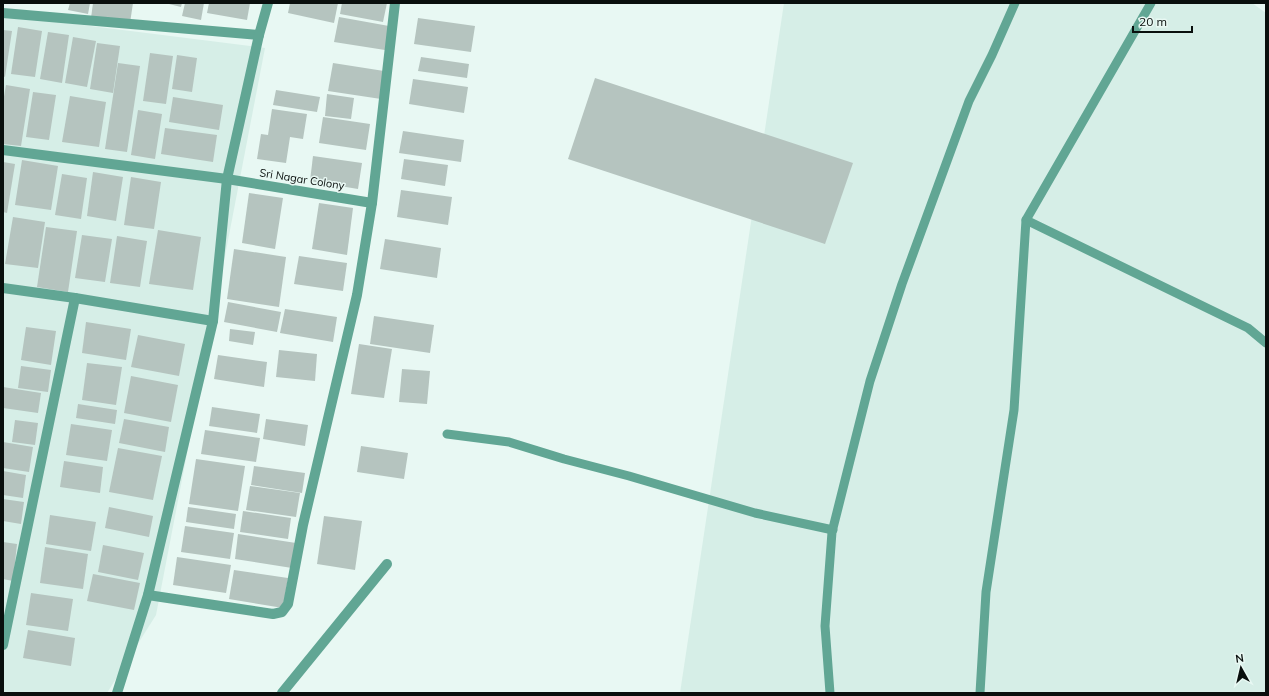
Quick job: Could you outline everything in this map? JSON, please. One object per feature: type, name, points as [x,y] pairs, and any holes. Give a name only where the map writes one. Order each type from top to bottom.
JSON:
[{"type":"street","points":[[116,693],[148,595],[213,321],[227,179],[259,35],[268,3]]},
{"type":"street","points":[[148,595],[273,614],[282,612],[288,604],[303,525],[357,295],[372,203],[395,3]]},
{"type":"street","points":[[3,13],[259,35]]},
{"type":"street","name":"Sri Nagar Colony","points":[[3,150],[227,179],[372,203]]},
{"type":"street","points":[[3,288],[75,298],[213,321]]},
{"type":"street","points":[[3,645],[75,298]]},
{"type":"street","points":[[282,693],[387,564]]},
{"type":"lane","points":[[830,693],[825,626],[833,530],[870,381],[904,277],[969,101],[992,56],[1015,3]]},
{"type":"lane","points":[[980,693],[986,592],[1014,410],[1026,220],[1151,3]]},
{"type":"lane","points":[[1026,220],[1248,328],[1266,343]]},
{"type":"lane","points":[[447,434],[508,442],[755,513],[833,530]]},
{"type":"shaded area","points":[[784,3],[1252,3],[1266,13],[1266,693],[680,693]]},
{"type":"shaded area","points":[[3,15],[265,48],[156,615],[107,693],[3,693]]},
{"type":"building","points":[[70,3],[90,3],[88,14],[68,10]]},
{"type":"building","points":[[93,3],[133,3],[130,23],[91,18]]},
{"type":"building","points":[[165,3],[182,3],[181,7]]},
{"type":"building","points":[[185,3],[204,3],[201,20],[182,16]]},
{"type":"building","points":[[209,3],[250,3],[247,20],[207,13]]},
{"type":"building","points":[[290,3],[338,3],[334,23],[288,13]]},
{"type":"building","points":[[342,3],[387,3],[383,22],[340,14]]},
{"type":"building","points":[[339,17],[389,26],[385,50],[334,42]]},
{"type":"building","points":[[418,18],[475,26],[471,52],[414,44]]},
{"type":"building","points":[[18,27],[42,31],[35,77],[11,74]]},
{"type":"building","points":[[3,30],[12,31],[5,77],[3,76]]},
{"type":"building","points":[[48,32],[69,35],[62,83],[40,79]]},
{"type":"building","points":[[73,37],[96,41],[87,87],[65,83]]},
{"type":"building","points":[[97,43],[120,46],[113,93],[90,89]]},
{"type":"building","points":[[150,53],[173,56],[166,104],[143,101]]},
{"type":"building","points":[[177,55],[197,58],[192,92],[172,89]]},
{"type":"building","points":[[421,57],[469,64],[467,78],[418,71]]},
{"type":"building","points":[[118,63],[140,66],[127,152],[105,149]]},
{"type":"building","points":[[333,63],[384,71],[381,99],[328,91]]},
{"type":"building","points":[[595,78],[853,163],[825,244],[568,159]]},
{"type":"building","points":[[413,79],[468,87],[464,113],[409,104]]},
{"type":"building","points":[[6,85],[30,89],[21,146],[3,144],[3,102]]},
{"type":"building","points":[[276,90],[320,97],[317,112],[273,105]]},
{"type":"building","points":[[33,92],[56,95],[49,140],[26,137]]},
{"type":"building","points":[[327,94],[354,98],[351,119],[325,116]]},
{"type":"building","points":[[70,96],[106,102],[99,147],[62,142]]},
{"type":"building","points":[[173,97],[223,105],[219,130],[169,122]]},
{"type":"building","points":[[272,109],[307,114],[303,139],[290,137],[286,163],[257,159],[261,134],[268,135]]},
{"type":"building","points":[[138,110],[162,114],[155,159],[131,155]]},
{"type":"building","points":[[323,117],[370,124],[366,150],[319,143]]},
{"type":"building","points":[[165,128],[217,135],[213,162],[161,154]]},
{"type":"building","points":[[403,131],[464,140],[461,162],[399,153]]},
{"type":"building","points":[[313,156],[362,163],[358,189],[310,181]]},
{"type":"building","points":[[404,159],[448,165],[445,186],[401,179]]},
{"type":"building","points":[[22,160],[58,166],[51,210],[15,205]]},
{"type":"building","points":[[3,162],[15,164],[7,213],[3,212]]},
{"type":"building","points":[[93,172],[123,177],[116,221],[87,216]]},
{"type":"building","points":[[62,174],[87,178],[81,219],[55,215]]},
{"type":"building","points":[[131,177],[161,182],[154,229],[124,225]]},
{"type":"building","points":[[401,190],[452,197],[448,225],[397,217]]},
{"type":"building","points":[[249,193],[283,198],[275,249],[242,243]]},
{"type":"building","points":[[319,203],[353,208],[347,255],[312,249]]},
{"type":"building","points":[[13,217],[45,222],[38,268],[5,264]]},
{"type":"building","points":[[46,227],[77,231],[68,292],[37,287]]},
{"type":"building","points":[[158,230],[201,237],[193,290],[149,284]]},
{"type":"building","points":[[82,235],[112,239],[105,282],[75,278]]},
{"type":"building","points":[[117,236],[147,241],[140,287],[110,283]]},
{"type":"building","points":[[385,239],[441,248],[437,278],[380,269]]},
{"type":"building","points":[[234,249],[286,257],[279,307],[227,299]]},
{"type":"building","points":[[299,256],[347,263],[343,291],[294,284]]},
{"type":"building","points":[[228,302],[281,312],[277,332],[224,322]]},
{"type":"building","points":[[285,309],[337,317],[333,342],[280,333]]},
{"type":"building","points":[[374,316],[434,325],[430,353],[370,344]]},
{"type":"building","points":[[86,322],[131,329],[126,360],[82,353]]},
{"type":"building","points":[[26,327],[56,331],[51,365],[21,360]]},
{"type":"building","points":[[230,329],[255,332],[253,345],[229,341]]},
{"type":"building","points":[[138,335],[185,344],[179,376],[131,367]]},
{"type":"building","points":[[359,344],[392,349],[384,398],[351,394]]},
{"type":"building","points":[[279,350],[317,354],[315,381],[276,377]]},
{"type":"building","points":[[218,355],[267,362],[264,387],[214,379]]},
{"type":"building","points":[[87,363],[122,367],[116,405],[82,400]]},
{"type":"building","points":[[21,366],[51,370],[48,392],[18,388]]},
{"type":"building","points":[[402,369],[430,371],[427,404],[399,402]]},
{"type":"building","points":[[131,376],[178,385],[171,422],[124,413]]},
{"type":"building","points":[[3,387],[41,393],[38,413],[3,408]]},
{"type":"building","points":[[78,404],[117,410],[115,424],[76,418]]},
{"type":"building","points":[[212,407],[260,414],[257,433],[209,426]]},
{"type":"building","points":[[124,419],[169,427],[165,452],[119,443]]},
{"type":"building","points":[[266,419],[308,425],[305,446],[263,439]]},
{"type":"building","points":[[15,420],[38,423],[35,445],[12,442]]},
{"type":"building","points":[[71,424],[112,430],[107,461],[66,455]]},
{"type":"building","points":[[205,430],[260,438],[256,462],[201,454]]},
{"type":"building","points":[[3,442],[33,447],[29,472],[3,468]]},
{"type":"building","points":[[361,446],[408,453],[404,479],[357,472]]},
{"type":"building","points":[[118,448],[162,456],[153,500],[109,492]]},
{"type":"building","points":[[196,459],[245,466],[238,511],[189,504]]},
{"type":"building","points":[[64,461],[103,467],[100,493],[60,487]]},
{"type":"building","points":[[254,466],[305,473],[302,493],[251,485]]},
{"type":"building","points":[[3,471],[26,475],[23,498],[3,495]]},
{"type":"building","points":[[250,486],[300,493],[296,517],[246,510]]},
{"type":"building","points":[[3,499],[24,502],[21,524],[3,521]]},
{"type":"building","points":[[109,507],[153,516],[149,537],[105,528]]},
{"type":"building","points":[[188,507],[236,514],[234,529],[186,522]]},
{"type":"building","points":[[243,511],[291,518],[288,539],[240,532]]},
{"type":"building","points":[[50,515],[96,522],[91,551],[46,544]]},
{"type":"building","points":[[324,516],[362,521],[355,570],[317,564]]},
{"type":"building","points":[[185,526],[234,533],[230,559],[181,552]]},
{"type":"building","points":[[238,534],[296,543],[292,568],[235,559]]},
{"type":"building","points":[[3,542],[17,544],[13,581],[3,579]]},
{"type":"building","points":[[103,545],[144,553],[138,580],[98,572]]},
{"type":"building","points":[[45,547],[88,554],[83,589],[40,583]]},
{"type":"building","points":[[177,557],[231,565],[226,593],[173,585]]},
{"type":"building","points":[[234,570],[288,578],[283,608],[229,599]]},
{"type":"building","points":[[93,574],[140,583],[134,610],[87,601]]},
{"type":"building","points":[[31,593],[73,599],[68,631],[26,625]]},
{"type":"building","points":[[28,630],[75,638],[71,666],[23,658]]}]
